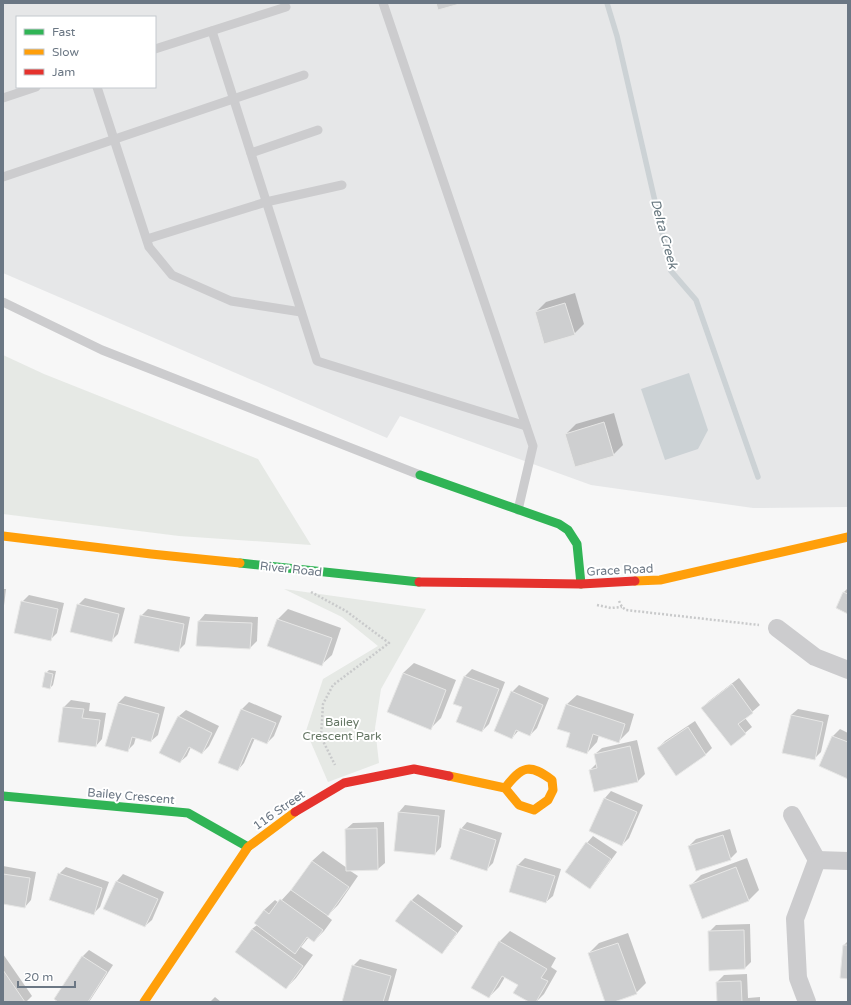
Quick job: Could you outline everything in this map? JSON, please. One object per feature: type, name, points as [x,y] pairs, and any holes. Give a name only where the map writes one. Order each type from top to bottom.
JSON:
[{"type":"street","name":"Grace Road","points":[[420,475],[559,524],[568,530],[577,544],[581,584],[660,580],[848,537]]},
{"type":"street","name":"River Road","points":[[3,536],[151,554],[418,582],[581,584]]},
{"type":"street","points":[[777,628],[815,657],[848,670]]},
{"type":"street","points":[[530,768],[541,772],[552,780],[553,790],[548,800],[534,810],[519,804],[505,788],[513,776],[520,770],[530,768]]},
{"type":"street","name":"116 Street","points":[[144,1002],[248,847],[291,814],[344,783],[414,769],[505,788]]},
{"type":"street","name":"Bailey Crescent","points":[[3,796],[188,813],[248,847]]},
{"type":"street","points":[[792,815],[817,860],[795,919],[798,978],[808,1002]]},
{"type":"street","points":[[817,860],[848,861]]},
{"type":"lane","points":[[383,3],[533,446],[518,510]]},
{"type":"lane","points":[[156,49],[286,7]]},
{"type":"lane","points":[[212,31],[317,361],[526,426]]},
{"type":"lane","points":[[3,177],[304,75]]},
{"type":"lane","points":[[3,98],[33,88]]},
{"type":"lane","points":[[97,88],[150,248],[172,275],[231,301],[301,312]]},
{"type":"lane","points":[[251,154],[318,130]]},
{"type":"lane","points":[[147,239],[266,202],[342,185]]},
{"type":"lane","points":[[3,302],[102,350],[420,475]]},
{"type":"path","points":[[306,590],[346,611],[389,644],[333,685],[324,704],[321,737],[332,760]]},
{"type":"path","points":[[622,607],[626,610],[747,624]]},
{"type":"shaded area","points":[[3,3],[848,3],[848,507],[753,508],[591,485],[400,416],[387,438],[3,273]]},
{"type":"shaded area","points":[[689,373],[708,430],[698,449],[665,460],[641,389]]},
{"type":"green space","points":[[3,355],[44,374],[258,459],[311,545],[179,536],[3,514]]},
{"type":"green space","name":"Bailey Crescent Park","points":[[284,589],[426,609],[381,689],[375,728],[379,763],[328,782],[306,731],[323,679],[378,646],[342,617]]},
{"type":"building","points":[[436,3],[463,3],[438,10]]},
{"type":"building","points":[[565,303],[575,335],[544,344],[535,312]]},
{"type":"building","points":[[604,422],[614,456],[575,467],[565,434]]},
{"type":"building","points":[[843,592],[848,594],[848,614],[836,608]]},
{"type":"building","points":[[21,601],[58,609],[51,641],[14,633]]},
{"type":"building","points":[[77,604],[119,614],[112,642],[70,632]]},
{"type":"building","points":[[140,615],[184,624],[179,652],[134,643]]},
{"type":"building","points":[[277,619],[332,638],[322,666],[267,646]]},
{"type":"building","points":[[198,621],[252,623],[250,649],[196,646]]},
{"type":"building","points":[[45,672],[53,674],[50,689],[42,687]]},
{"type":"building","points":[[403,673],[446,690],[431,730],[387,712]]},
{"type":"building","points":[[464,676],[499,689],[482,732],[456,722],[462,707],[453,704]]},
{"type":"building","points":[[732,684],[753,713],[738,724],[746,734],[731,746],[701,708]]},
{"type":"building","points":[[511,691],[543,705],[530,736],[516,730],[512,739],[494,731]]},
{"type":"building","points":[[118,703],[159,714],[151,742],[132,737],[128,752],[105,746]]},
{"type":"building","points":[[566,704],[625,724],[619,743],[593,734],[587,754],[566,747],[570,733],[557,729]]},
{"type":"building","points":[[63,707],[84,709],[82,718],[100,720],[96,747],[58,742]]},
{"type":"building","points":[[241,709],[276,723],[267,744],[252,738],[238,771],[218,763]]},
{"type":"building","points":[[791,715],[823,722],[815,760],[782,753]]},
{"type":"building","points":[[178,716],[212,733],[202,754],[189,747],[180,763],[159,753]]},
{"type":"building","points":[[688,727],[706,755],[676,776],[657,748]]},
{"type":"building","points":[[832,736],[848,742],[848,779],[819,766]]},
{"type":"building","points":[[630,746],[638,782],[594,792],[589,770],[597,768],[594,754]]},
{"type":"building","points":[[604,798],[637,812],[622,846],[589,831]]},
{"type":"building","points":[[398,812],[439,816],[435,855],[394,851]]},
{"type":"building","points":[[377,828],[378,870],[346,871],[345,829]]},
{"type":"building","points":[[460,828],[496,840],[487,871],[450,859]]},
{"type":"building","points":[[723,835],[731,860],[696,871],[688,846]]},
{"type":"building","points":[[586,842],[611,859],[590,889],[565,872]]},
{"type":"building","points":[[312,861],[349,887],[328,916],[291,890]]},
{"type":"building","points":[[517,865],[555,876],[546,903],[509,892]]},
{"type":"building","points":[[736,867],[749,901],[702,919],[689,885]]},
{"type":"building","points":[[58,873],[102,888],[94,915],[49,900]]},
{"type":"building","points":[[3,874],[30,878],[25,908],[3,904]]},
{"type":"building","points":[[116,881],[158,899],[145,927],[103,909]]},
{"type":"building","points":[[280,899],[323,930],[314,942],[307,937],[295,954],[254,923],[264,910],[269,914]]},
{"type":"building","points":[[411,900],[457,933],[442,954],[395,921]]},
{"type":"building","points":[[252,929],[303,966],[286,989],[235,952]]},
{"type":"building","points":[[744,930],[745,969],[709,971],[708,931]]},
{"type":"building","points":[[499,941],[547,969],[541,978],[548,981],[536,1002],[529,1002],[513,993],[518,985],[502,976],[489,998],[471,988]]},
{"type":"building","points":[[618,943],[637,994],[614,1002],[605,1002],[588,953]]},
{"type":"building","points":[[843,945],[848,945],[848,979],[840,978]]},
{"type":"building","points":[[82,956],[107,972],[88,1002],[58,1002],[54,999]]},
{"type":"building","points":[[352,965],[391,976],[383,1002],[342,1002]]},
{"type":"building","points":[[3,970],[25,1002],[3,1002]]},
{"type":"building","points":[[741,981],[742,1002],[717,1002],[716,982]]},
{"type":"waterway","name":"Delta Creek","points":[[607,3],[617,36],[671,271],[696,300],[758,477]]},
{"type":"traffic: fast","points":[[420,475],[559,524],[568,530],[577,544],[581,584]]},
{"type":"traffic: fast","points":[[240,563],[419,582]]},
{"type":"traffic: fast","points":[[3,796],[188,813],[248,847]]},
{"type":"traffic: slow","points":[[3,536],[240,563]]},
{"type":"traffic: slow","points":[[635,581],[660,580],[848,537]]},
{"type":"traffic: slow","points":[[449,776],[505,788],[519,805],[534,810],[548,800],[553,790],[552,780],[532,769],[521,771],[505,788]]},
{"type":"traffic: slow","points":[[144,1002],[248,847],[295,812]]},
{"type":"traffic: jam","points":[[419,582],[581,584],[635,581]]},
{"type":"traffic: jam","points":[[295,812],[344,783],[414,769],[449,776]]}]
